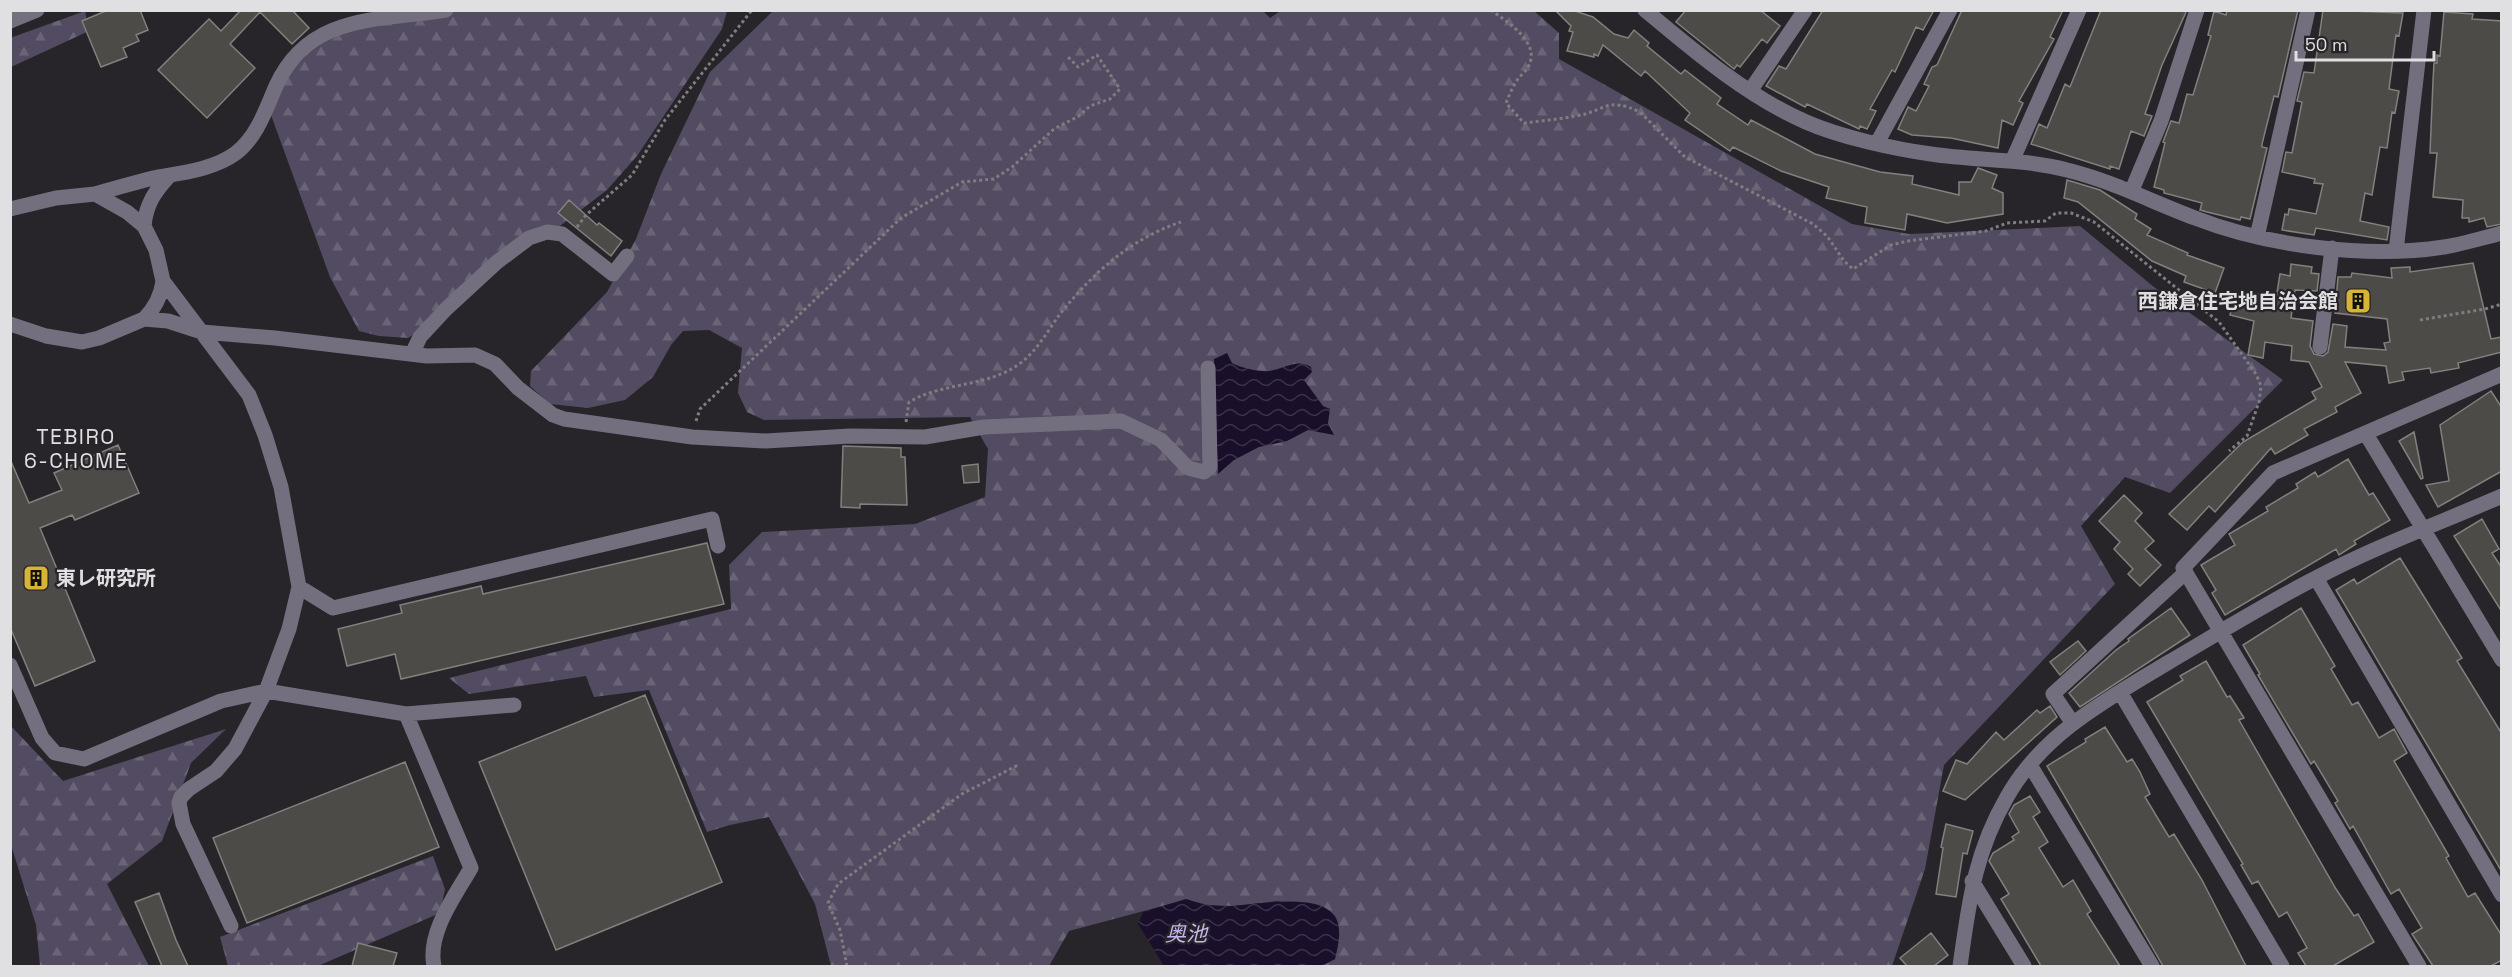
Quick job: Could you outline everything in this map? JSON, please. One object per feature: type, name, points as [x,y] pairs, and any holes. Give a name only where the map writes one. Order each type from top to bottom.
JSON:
[{"type":"street","points":[[10,21],[37,10]]},
{"type":"street","points":[[1750,91],[1805,10]]},
{"type":"street","points":[[1878,143],[1950,10]]},
{"type":"street","points":[[2013,159],[2079,10]]},
{"type":"street","points":[[2132,190],[2161,121],[2198,10]]},
{"type":"street","points":[[2257,237],[2308,10]]},
{"type":"street","points":[[2396,251],[2424,10]]},
{"type":"street","points":[[10,209],[56,198],[95,194],[210,165],[235,153],[259,124],[283,74],[299,54],[321,36],[357,20],[445,11]]},
{"type":"street","points":[[1655,14],[1750,91],[1807,123],[1878,143],[1932,154],[2013,159],[2067,170],[2132,190],[2196,219],[2257,237],[2296,245],[2396,251],[2444,247],[2502,233]]},
{"type":"street","points":[[144,226],[145,209],[157,190],[170,176]]},
{"type":"street","points":[[95,194],[127,212],[144,226],[156,250],[164,281],[249,395],[266,435],[281,487],[299,587],[289,629],[266,691],[235,749],[216,771],[189,789],[181,797],[179,803],[183,824],[231,926]]},
{"type":"street","points":[[412,354],[420,337],[446,309],[498,262],[529,238],[547,232],[562,234],[613,274],[627,256]]},
{"type":"street","points":[[2320,347],[2332,248]]},
{"type":"street","points":[[10,324],[46,336],[82,342],[99,338],[144,319],[153,310],[162,293],[164,281]]},
{"type":"street","points":[[144,319],[168,321],[202,333],[275,338],[412,354],[475,355],[495,363],[518,388],[553,415],[564,419],[692,437],[766,441],[850,436],[925,437],[984,427],[1120,421],[1161,440],[1188,468],[1204,472],[1210,467],[1208,368]]},
{"type":"street","points":[[2419,966],[2183,567],[2273,473],[2502,374]]},
{"type":"street","points":[[2366,434],[2502,660]]},
{"type":"street","points":[[1960,966],[1972,881],[2000,811],[2030,765],[2072,722],[2220,632],[2316,578],[2502,496]]},
{"type":"street","points":[[299,587],[333,608],[712,519],[718,546]]},
{"type":"street","points":[[2072,722],[2053,694],[2186,572]]},
{"type":"street","points":[[2316,578],[2502,896]]},
{"type":"street","points":[[10,665],[42,738],[55,753],[69,758],[84,759],[100,754],[221,702],[266,691],[406,714],[514,705]]},
{"type":"street","points":[[2120,692],[2282,966]]},
{"type":"street","points":[[406,714],[471,868],[435,938],[432,957],[434,966]]},
{"type":"street","points":[[2030,765],[2152,966]]},
{"type":"street","points":[[1972,881],[2024,966]]},
{"type":"path","points":[[567,239],[586,215],[632,175],[665,120],[752,10]]},
{"type":"path","points":[[1491,10],[1513,26],[1528,44],[1532,56],[1528,68],[1517,80],[1506,103],[1524,123],[1586,114],[1604,105],[1632,108],[1641,112],[1685,157],[1813,224],[1827,236],[1841,253],[1844,261],[1853,269],[1891,245],[1908,240],[1986,231],[2007,223],[2045,221],[2056,213],[2071,213],[2094,222],[2219,322],[2256,374],[2261,386],[2259,402],[2247,436],[2229,451]]},
{"type":"path","points":[[692,437],[700,410],[901,218],[962,182],[994,179],[1012,167],[1054,129],[1079,116],[1090,106],[1117,94],[1120,89],[1117,81],[1097,55],[1078,67],[1066,55]]},
{"type":"path","points":[[903,436],[909,402],[926,392],[988,380],[1025,360],[1078,291],[1103,266],[1133,244],[1161,228],[1181,222]]},
{"type":"path","points":[[2420,320],[2486,309],[2502,304]]},
{"type":"path","points":[[847,966],[840,930],[828,903],[838,884],[962,794],[1017,765]]},
{"type":"green space","points":[[438,10],[727,11],[722,29],[637,156],[607,190],[560,226],[541,229],[425,328],[408,338],[379,336],[359,331],[330,277],[271,115],[283,87],[300,62],[329,40],[364,27]]},
{"type":"green space","points":[[1262,10],[1270,18],[1282,10],[1534,11],[1559,33],[1559,59],[1852,224],[1909,234],[2080,226],[2154,287],[2283,380],[2170,493],[2125,477],[2081,526],[2115,584],[1944,765],[1925,869],[1892,966],[1320,966],[1335,959],[1339,930],[1278,901],[1232,906],[1205,905],[1185,900],[1069,931],[1049,966],[831,966],[815,904],[769,817],[707,832],[649,690],[594,697],[586,676],[469,694],[449,678],[731,609],[729,565],[762,532],[915,524],[985,497],[988,449],[970,417],[764,420],[747,412],[738,393],[742,348],[709,330],[683,331],[671,345],[653,377],[625,400],[588,408],[550,404],[530,386],[531,371],[607,292],[636,239],[661,174],[710,72],[773,11]]},
{"type":"green space","points":[[85,11],[89,31],[11,67],[10,38]]},
{"type":"green space","points":[[10,725],[63,781],[226,729],[191,763],[162,841],[107,884],[149,966],[40,966],[36,925],[11,845]]},
{"type":"green space","points":[[433,856],[445,889],[440,913],[318,966],[228,966],[220,937]]},
{"type":"water","points":[[1227,353],[1232,363],[1255,370],[1269,371],[1295,364],[1311,367],[1312,372],[1304,380],[1323,406],[1330,409],[1328,423],[1334,435],[1308,430],[1287,441],[1259,447],[1234,460],[1218,474],[1214,359]]},
{"type":"water","name":"奥池","points":[[1186,899],[1219,906],[1300,902],[1325,908],[1334,915],[1338,925],[1339,937],[1335,959],[1322,966],[1164,966],[1138,924],[1143,912]]},
{"type":"building","points":[[108,10],[140,10],[148,30],[136,35],[139,41],[123,48],[127,57],[101,67],[82,21]]},
{"type":"building","points":[[241,10],[292,10],[309,28],[292,44],[260,12],[230,44],[255,68],[207,118],[158,70],[209,19],[221,31]]},
{"type":"building","points":[[1555,10],[1572,10],[1593,17],[1614,34],[1628,38],[1634,30],[1649,43],[1647,46],[1681,74],[1685,70],[1721,98],[1717,104],[1748,125],[1751,120],[1815,154],[1880,172],[1913,176],[1912,184],[1959,195],[1959,182],[1971,182],[1978,168],[1997,175],[1992,188],[2003,193],[2003,214],[1947,223],[1907,214],[1905,230],[1865,223],[1867,207],[1826,198],[1829,187],[1781,171],[1733,147],[1730,151],[1685,120],[1690,113],[1645,71],[1641,76],[1603,45],[1598,56],[1594,54],[1594,57],[1567,51],[1573,32],[1569,31],[1571,26]]},
{"type":"building","points":[[1686,10],[1760,10],[1780,26],[1767,43],[1762,39],[1740,67],[1737,65],[1734,69],[1676,22]]},
{"type":"building","points":[[1823,10],[1934,10],[1923,30],[1916,27],[1895,72],[1892,70],[1870,109],[1876,111],[1867,129],[1860,126],[1859,129],[1807,104],[1805,107],[1766,86],[1779,66],[1786,69]]},
{"type":"building","points":[[1962,10],[2063,10],[2050,37],[2054,39],[2019,101],[2023,103],[2013,125],[2002,120],[1998,148],[1951,138],[1912,135],[1898,129],[1908,107],[1916,111],[1929,86],[1924,84],[1932,67],[1937,65]]},
{"type":"building","points":[[2101,10],[2187,10],[2162,65],[2145,114],[2152,116],[2144,136],[2131,131],[2119,169],[2110,166],[2110,169],[2031,144],[2039,124],[2047,128],[2065,84],[2070,87]]},
{"type":"building","points":[[2227,10],[2298,10],[2278,97],[2274,96],[2262,144],[2262,147],[2267,148],[2250,219],[2241,217],[2240,220],[2200,210],[2202,203],[2164,193],[2164,190],[2154,187],[2165,143],[2163,142],[2171,121],[2179,123],[2187,94],[2193,95],[2211,36],[2208,35],[2214,11],[2226,15]]},
{"type":"building","points":[[2323,10],[2403,13],[2399,36],[2396,35],[2389,89],[2399,91],[2395,113],[2392,112],[2387,148],[2380,147],[2372,195],[2365,193],[2360,221],[2389,227],[2387,240],[2316,228],[2314,235],[2282,230],[2285,214],[2288,215],[2289,209],[2316,214],[2323,184],[2314,183],[2315,179],[2282,172],[2286,152],[2292,153],[2302,102],[2297,101],[2304,72],[2314,73]]},
{"type":"building","points":[[2444,12],[2473,14],[2472,19],[2502,21],[2502,224],[2487,227],[2484,218],[2469,222],[2469,218],[2462,218],[2463,200],[2433,197],[2437,153],[2430,153],[2434,63],[2437,63],[2437,55],[2440,56]]},
{"type":"building","points":[[2067,180],[2100,190],[2137,214],[2135,219],[2151,229],[2147,235],[2188,253],[2187,255],[2224,268],[2215,293],[2184,282],[2186,276],[2152,261],[2078,202],[2064,198]]},
{"type":"building","points":[[569,200],[597,225],[599,223],[622,241],[611,256],[558,213]]},
{"type":"building","points":[[2473,263],[2491,339],[2502,337],[2502,352],[2458,363],[2459,368],[2431,373],[2430,368],[2402,372],[2404,380],[2389,383],[2386,366],[2345,362],[2361,393],[2335,407],[2337,412],[2304,429],[2308,435],[2275,454],[2271,448],[2215,512],[2209,506],[2187,530],[2169,514],[2243,442],[2316,399],[2312,392],[2322,387],[2309,362],[2291,360],[2292,346],[2265,342],[2263,358],[2248,355],[2254,321],[2230,315],[2235,294],[2247,297],[2249,292],[2276,299],[2280,274],[2290,276],[2291,264],[2312,267],[2311,273],[2319,274],[2317,291],[2295,290],[2291,318],[2313,321],[2310,346],[2314,354],[2323,356],[2328,352],[2333,324],[2347,326],[2345,347],[2386,350],[2384,343],[2390,342],[2387,319],[2335,313],[2338,277],[2351,277],[2352,273],[2392,278],[2391,268],[2410,267],[2410,272]]},
{"type":"building","points":[[2491,391],[2502,408],[2502,471],[2438,507],[2426,485],[2449,481],[2440,425]]},
{"type":"building","points":[[2414,432],[2423,478],[2421,479],[2399,441]]},
{"type":"building","name":"東レ研究所","points":[[118,445],[139,493],[75,520],[72,515],[40,528],[95,661],[35,686],[10,627],[10,459],[29,503],[62,490],[54,473]]},
{"type":"building","points":[[843,446],[901,448],[901,457],[905,457],[907,505],[860,504],[860,508],[841,507]]},
{"type":"building","points":[[2348,459],[2369,495],[2373,493],[2390,520],[2354,541],[2356,544],[2339,555],[2336,549],[2225,615],[2212,593],[2216,590],[2201,565],[2235,545],[2229,534],[2268,511],[2266,507],[2298,488],[2296,484],[2315,472],[2318,477]]},
{"type":"building","points":[[978,464],[979,482],[964,483],[962,466]]},
{"type":"building","points":[[2124,495],[2142,513],[2135,521],[2154,541],[2145,549],[2161,565],[2140,586],[2128,574],[2133,569],[2114,549],[2120,542],[2099,521]]},
{"type":"building","points":[[2482,519],[2499,549],[2492,553],[2502,568],[2502,612],[2454,536]]},
{"type":"building","points":[[707,543],[724,604],[401,679],[395,654],[347,666],[338,629],[402,613],[400,605],[481,586],[483,594]]},
{"type":"building","points":[[2400,558],[2462,658],[2457,661],[2502,734],[2502,872],[2336,590],[2354,579],[2357,584]]},
{"type":"building","points":[[2171,608],[2190,635],[2080,707],[2069,693],[2129,641],[2128,639]]},
{"type":"building","points":[[2301,608],[2335,666],[2331,669],[2352,705],[2358,702],[2379,738],[2394,729],[2407,753],[2394,761],[2449,856],[2446,858],[2468,897],[2475,893],[2502,936],[2502,960],[2491,966],[2433,966],[2412,934],[2422,928],[2399,889],[2391,894],[2353,826],[2350,829],[2335,803],[2338,801],[2314,761],[2311,764],[2258,675],[2260,674],[2243,645]]},
{"type":"building","points":[[2078,641],[2086,651],[2060,675],[2050,662]]},
{"type":"building","points":[[2206,661],[2227,697],[2230,696],[2244,718],[2239,720],[2336,889],[2354,916],[2358,914],[2374,942],[2333,966],[2306,966],[2298,953],[2307,948],[2287,912],[2279,917],[2258,881],[2252,884],[2241,865],[2243,864],[2147,702],[2183,680],[2180,676]]},
{"type":"building","points":[[645,695],[722,882],[556,950],[479,762]]},
{"type":"building","points":[[2050,706],[2057,717],[1965,800],[1943,791],[1956,760],[1967,764],[1996,732],[2004,740],[2037,710],[2040,713]]},
{"type":"building","points":[[2105,727],[2127,762],[2132,759],[2140,772],[2150,794],[2145,797],[2169,837],[2174,834],[2202,880],[2246,966],[2163,966],[2047,766],[2086,742],[2085,739]]},
{"type":"building","points":[[405,762],[439,847],[247,923],[213,838]]},
{"type":"building","points":[[2030,796],[2040,812],[2033,817],[2048,842],[2039,848],[2063,887],[2073,880],[2091,911],[2087,914],[2120,966],[2041,966],[2001,899],[2009,894],[1989,861],[1993,853],[2014,840],[2012,837],[2019,832],[2009,814],[2014,805]]},
{"type":"building","points":[[1946,824],[1973,831],[1967,854],[1963,853],[1956,897],[1936,894]]},
{"type":"building","points":[[159,893],[188,966],[162,966],[135,902]]},
{"type":"building","points":[[1931,933],[1948,955],[1934,966],[1907,966],[1900,958]]},
{"type":"building","points":[[358,943],[397,953],[393,966],[352,966]]},
{"type":"place","name":"西鎌倉住宅地自治会館","points":[[2358,301]]},
{"type":"place","name":"東レ研究所","points":[[36,578]]},
{"type":"district","name":"TEBIRO 6-CHOME","points":[[76,449]]}]
